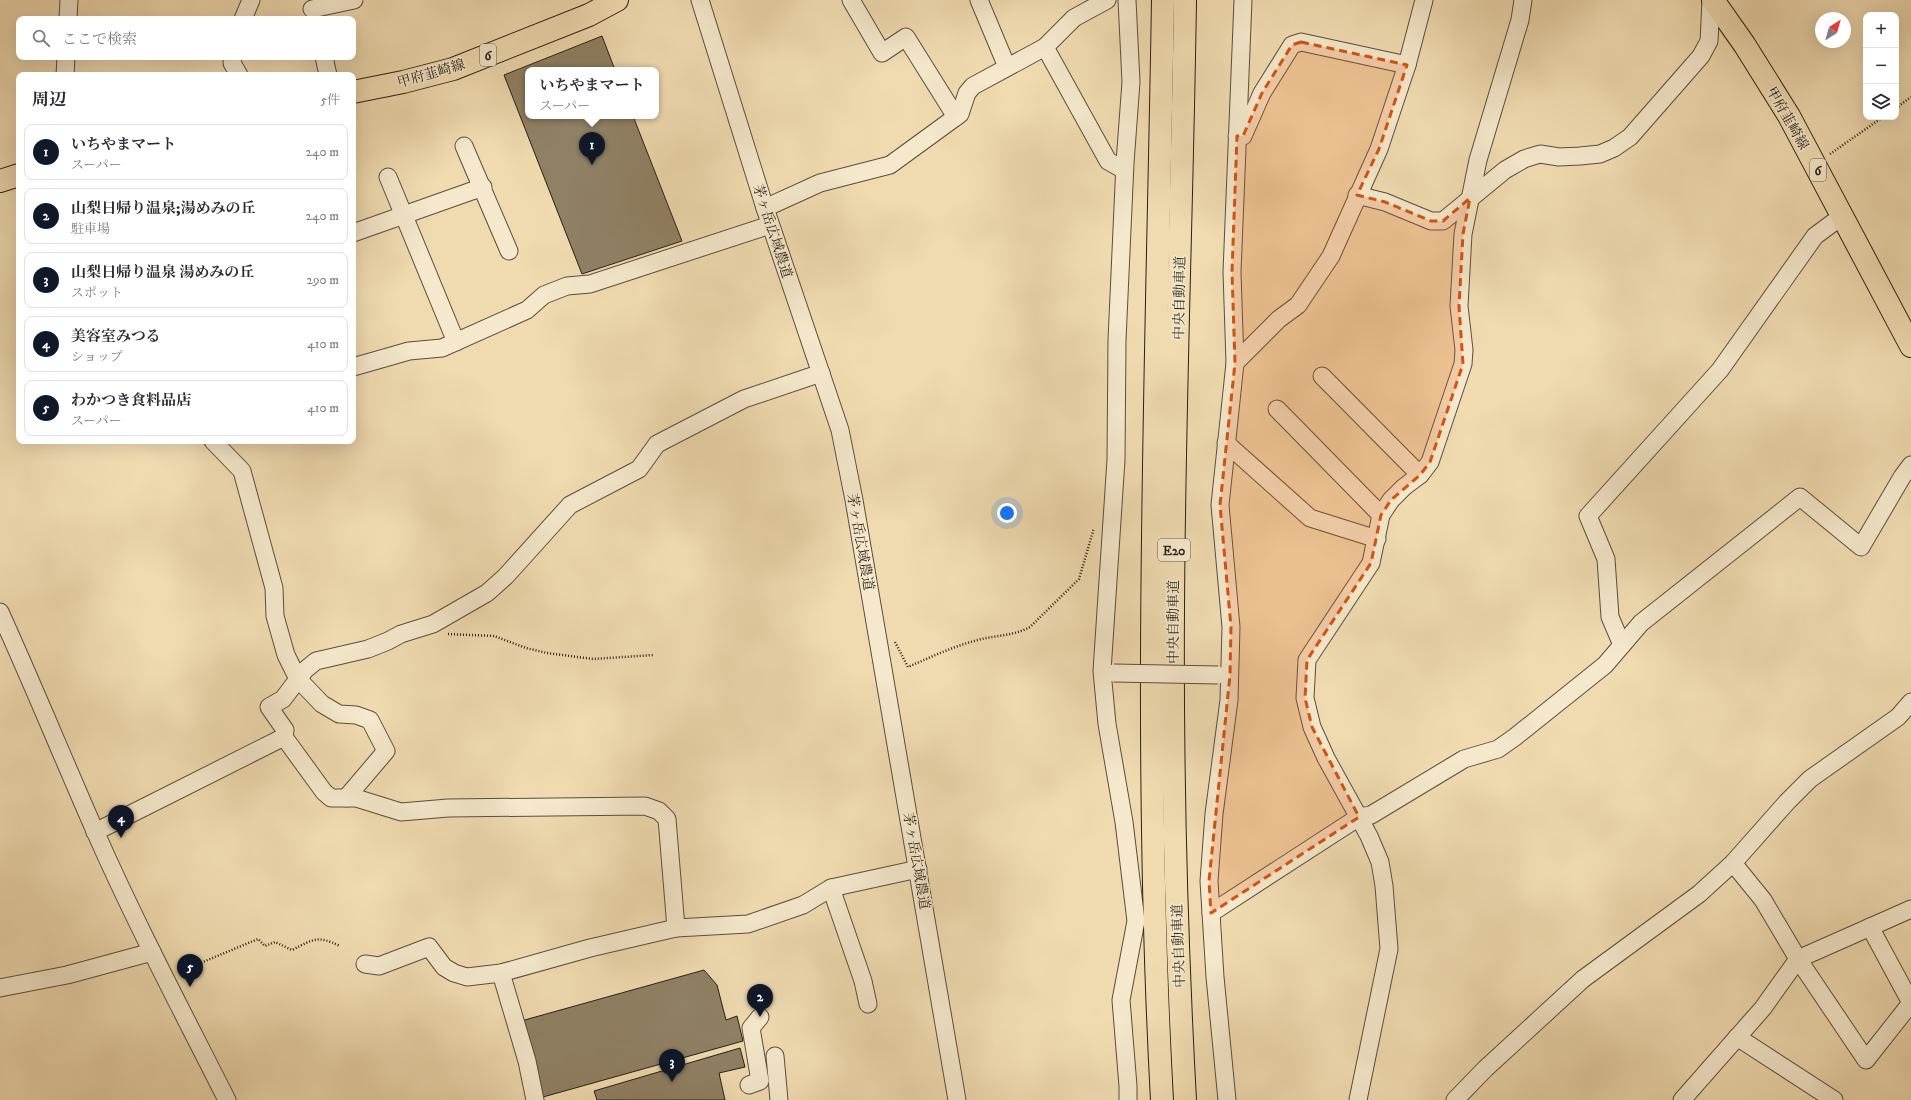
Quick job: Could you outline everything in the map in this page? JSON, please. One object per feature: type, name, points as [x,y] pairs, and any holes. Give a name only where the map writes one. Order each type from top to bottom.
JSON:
[{"type":"main road","name":"甲府韮崎線","points":[[356,91],[403,82],[453,69],[589,15],[617,0]]},
{"type":"main road","points":[[1155,0],[1161,109]]},
{"type":"main road","name":"中央自動車道","points":[[1162,1100],[1155,983],[1151,687],[1154,366],[1163,0]]},
{"type":"main road","name":"中央自動車道","points":[[1185,1100],[1178,984],[1173,624],[1186,0]]},
{"type":"main road","name":"甲府韮崎線","points":[[1712,0],[1744,44],[1789,116],[1911,346]]},
{"type":"main road","points":[[0,181],[16,176]]},
{"type":"street","points":[[68,16],[69,0]]},
{"type":"street","points":[[244,16],[251,0]]},
{"type":"street","points":[[312,9],[354,0]]},
{"type":"street","name":"茅ヶ岳広域農道","points":[[700,0],[770,225],[821,373],[841,438],[854,500],[957,1100]]},
{"type":"street","points":[[851,0],[882,53],[906,37],[956,117]]},
{"type":"street","points":[[979,0],[1007,67]]},
{"type":"street","points":[[765,208],[820,183],[890,164],[960,114],[967,93],[973,86],[1044,47],[1074,18],[1107,0]]},
{"type":"street","points":[[1127,0],[1131,82],[1124,170],[1117,340],[1116,460],[1113,505],[1107,724],[1124,822],[1136,920],[1121,1000],[1128,1100]]},
{"type":"street","points":[[1227,1100],[1215,976],[1209,881],[1214,814],[1229,700],[1224,675],[1231,626],[1220,505],[1235,363],[1232,272],[1243,0]]},
{"type":"street","points":[[1235,363],[1279,319],[1298,305],[1331,256],[1357,195],[1379,149],[1407,65],[1424,0]]},
{"type":"street","points":[[1358,1100],[1389,949],[1388,921],[1380,862],[1369,836],[1312,727],[1305,698],[1307,660],[1371,563],[1381,515],[1391,500],[1404,487],[1420,475],[1430,462],[1463,364],[1464,350],[1459,306],[1463,234],[1478,160],[1520,20],[1523,0]]},
{"type":"street","points":[[1357,195],[1385,202],[1431,221],[1443,221],[1505,170],[1524,159],[1540,154],[1580,156],[1600,154],[1614,148],[1630,137],[1701,56],[1709,40],[1712,0]]},
{"type":"street","points":[[1237,136],[1243,136],[1262,93],[1292,45],[1301,42],[1407,65]]},
{"type":"street","points":[[1044,47],[1108,161],[1124,170]]},
{"type":"street","points":[[65,72],[66,60]]},
{"type":"street","points":[[232,60],[232,63],[237,72]]},
{"type":"street","points":[[325,60],[327,72]]},
{"type":"street","points":[[464,146],[483,187],[509,251]]},
{"type":"street","points":[[388,177],[456,342]]},
{"type":"street","points":[[356,232],[483,187]]},
{"type":"street","points":[[1622,645],[1610,617],[1606,558],[1588,516],[1720,370],[1815,236],[1842,216]]},
{"type":"street","points":[[356,366],[409,351],[442,348],[527,310],[544,295],[567,286],[590,284],[770,225]]},
{"type":"street","points":[[676,928],[667,819],[659,811],[645,806],[575,808],[543,806],[448,808],[401,812],[356,798],[331,798],[324,792],[284,737],[285,730],[269,707],[283,699],[305,670],[316,661],[368,649],[401,634],[433,624],[487,593],[506,576],[570,505],[639,469],[656,444],[744,399],[821,373]]},
{"type":"street","points":[[1322,376],[1420,475]]},
{"type":"street","points":[[1277,409],[1381,515]]},
{"type":"street","points":[[1226,443],[1310,518],[1377,539]]},
{"type":"street","points":[[216,444],[242,471],[274,588],[274,616],[286,654],[298,679],[322,704],[338,714],[356,715],[370,720],[386,751],[346,798]]},
{"type":"street","points":[[1211,913],[1359,817],[1371,815],[1464,759],[1498,749],[1605,665],[1641,623],[1800,497],[1861,547],[1902,477],[1911,465]]},
{"type":"street","points":[[0,613],[45,712],[95,832],[152,952],[226,1100]]},
{"type":"street","points":[[1108,672],[1224,675]]},
{"type":"street","points":[[1455,1100],[1485,1069],[1583,979],[1699,894],[1734,863],[1788,802],[1810,780],[1898,717],[1911,702]]},
{"type":"street","points":[[95,832],[284,737]]},
{"type":"street","points":[[1734,863],[1763,900],[1798,959],[1866,1060],[1911,1003],[1870,927]]},
{"type":"street","points":[[365,964],[379,966],[429,947],[444,967],[454,973],[468,977],[501,973],[590,948],[676,928],[748,924],[803,905],[831,888],[918,869]]},
{"type":"street","points":[[831,888],[863,981],[868,1004]]},
{"type":"street","points":[[1682,1100],[1763,1008],[1798,959],[1911,909]]},
{"type":"street","points":[[0,988],[67,975],[152,952]]},
{"type":"street","points":[[501,973],[527,1061],[535,1100]]},
{"type":"street","points":[[749,1085],[760,1081],[751,1028],[760,1017]]},
{"type":"street","points":[[1738,1037],[1834,1100]]},
{"type":"street","points":[[775,1056],[779,1100]]},
{"type":"path","points":[[1899,106],[1911,97]]},
{"type":"path","points":[[1815,164],[1879,120]]},
{"type":"path","points":[[879,646],[896,642],[908,667],[946,650],[979,639],[1021,632],[1030,627],[1079,579],[1098,514],[1104,508],[1113,505]]},
{"type":"path","points":[[445,634],[494,636],[547,653],[592,659],[654,655]]},
{"type":"path","points":[[166,978],[258,939],[265,946],[275,942],[292,950],[312,940],[326,939],[340,946]]},
{"type":"highlighted area","points":[[1301,42],[1407,65],[1379,149],[1357,195],[1385,202],[1431,221],[1443,221],[1470,198],[1463,234],[1459,306],[1463,364],[1430,462],[1420,475],[1391,500],[1381,515],[1371,563],[1307,660],[1305,698],[1312,727],[1359,817],[1211,913],[1209,881],[1230,675],[1231,627],[1220,505],[1235,363],[1232,272],[1237,136],[1243,136],[1262,93],[1292,45]]},
{"type":"building","points":[[602,36],[614,67],[525,67],[525,119],[634,119],[682,241],[582,274],[504,75]]},
{"type":"building","points":[[704,970],[717,985],[726,1020],[737,1016],[743,1041],[543,1097],[521,1021]]},
{"type":"building","points":[[740,1048],[745,1067],[719,1073],[725,1100],[597,1100],[594,1091]]},
{"type":"place","name":"いちやまマート","points":[[592,165]]},
{"type":"place","name":"美容室みつる","points":[[121,838]]},
{"type":"place","name":"わかつき食料品店","points":[[190,987]]},
{"type":"place","name":"山梨日帰り温泉;湯めみの丘","points":[[760,1017]]},
{"type":"place","name":"山梨日帰り温泉 湯めみの丘","points":[[672,1082]]}]
